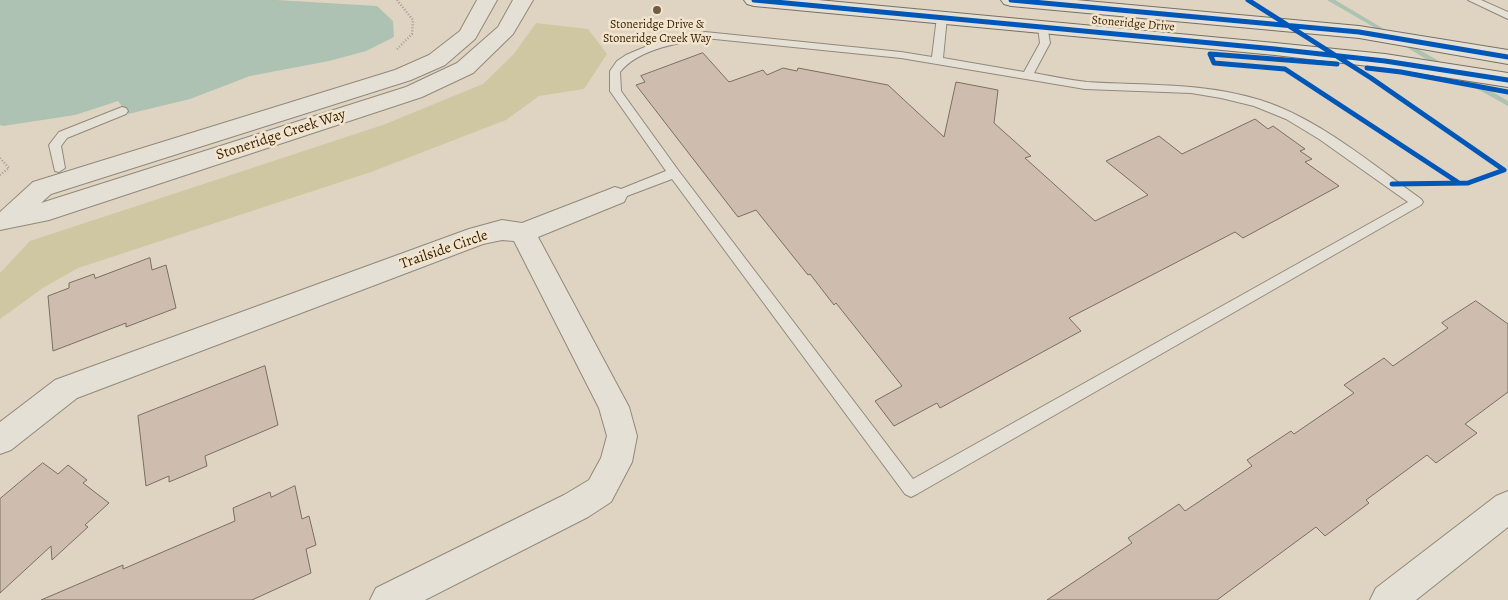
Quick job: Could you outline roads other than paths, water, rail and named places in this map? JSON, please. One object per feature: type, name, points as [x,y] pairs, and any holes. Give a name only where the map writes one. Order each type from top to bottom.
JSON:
[{"type":"street","name":"Stoneridge Creek Way","points":[[2,223],[42,188],[403,76],[437,60],[468,35],[487,0]]},
{"type":"street","name":"Stoneridge Creek Way","points":[[2,223],[40,213],[414,92],[465,68],[506,30],[523,0]]},
{"type":"street","name":"Stoneridge Drive","points":[[754,0],[1276,49],[1385,61],[1508,80]]},
{"type":"street","name":"Stoneridge Drive","points":[[1011,0],[1359,32],[1508,57]]},
{"type":"street","points":[[388,600],[576,506],[600,491],[616,462],[622,436],[614,407],[523,233],[615,196]]},
{"type":"street","name":"Trailside Circle","points":[[0,440],[66,389],[478,236],[502,230],[523,233]]},
{"type":"street","points":[[1388,600],[1508,507]]},
{"type":"lane","points":[[1473,0],[1508,16]]},
{"type":"lane","points":[[937,61],[942,18]]},
{"type":"lane","points":[[1027,76],[1045,42],[1043,27]]},
{"type":"lane","points":[[705,34],[900,55],[937,61],[1085,85],[1191,89],[1257,103],[1290,116],[1323,136],[1417,202],[911,489],[674,173],[616,90],[614,81],[615,71],[631,56],[688,37],[705,34]]},
{"type":"lane","points":[[59,168],[55,145],[63,135],[122,111]]},
{"type":"lane","points":[[615,196],[674,173]]},
{"type":"waterway","points":[[1330,0],[1391,35]]},
{"type":"waterway","points":[[1402,42],[1444,67]]},
{"type":"waterway","points":[[1458,75],[1508,104]]},
{"type":"place","name":"Stoneridge Drive & Stoneridge Creek Way","points":[[657,10]]}]
